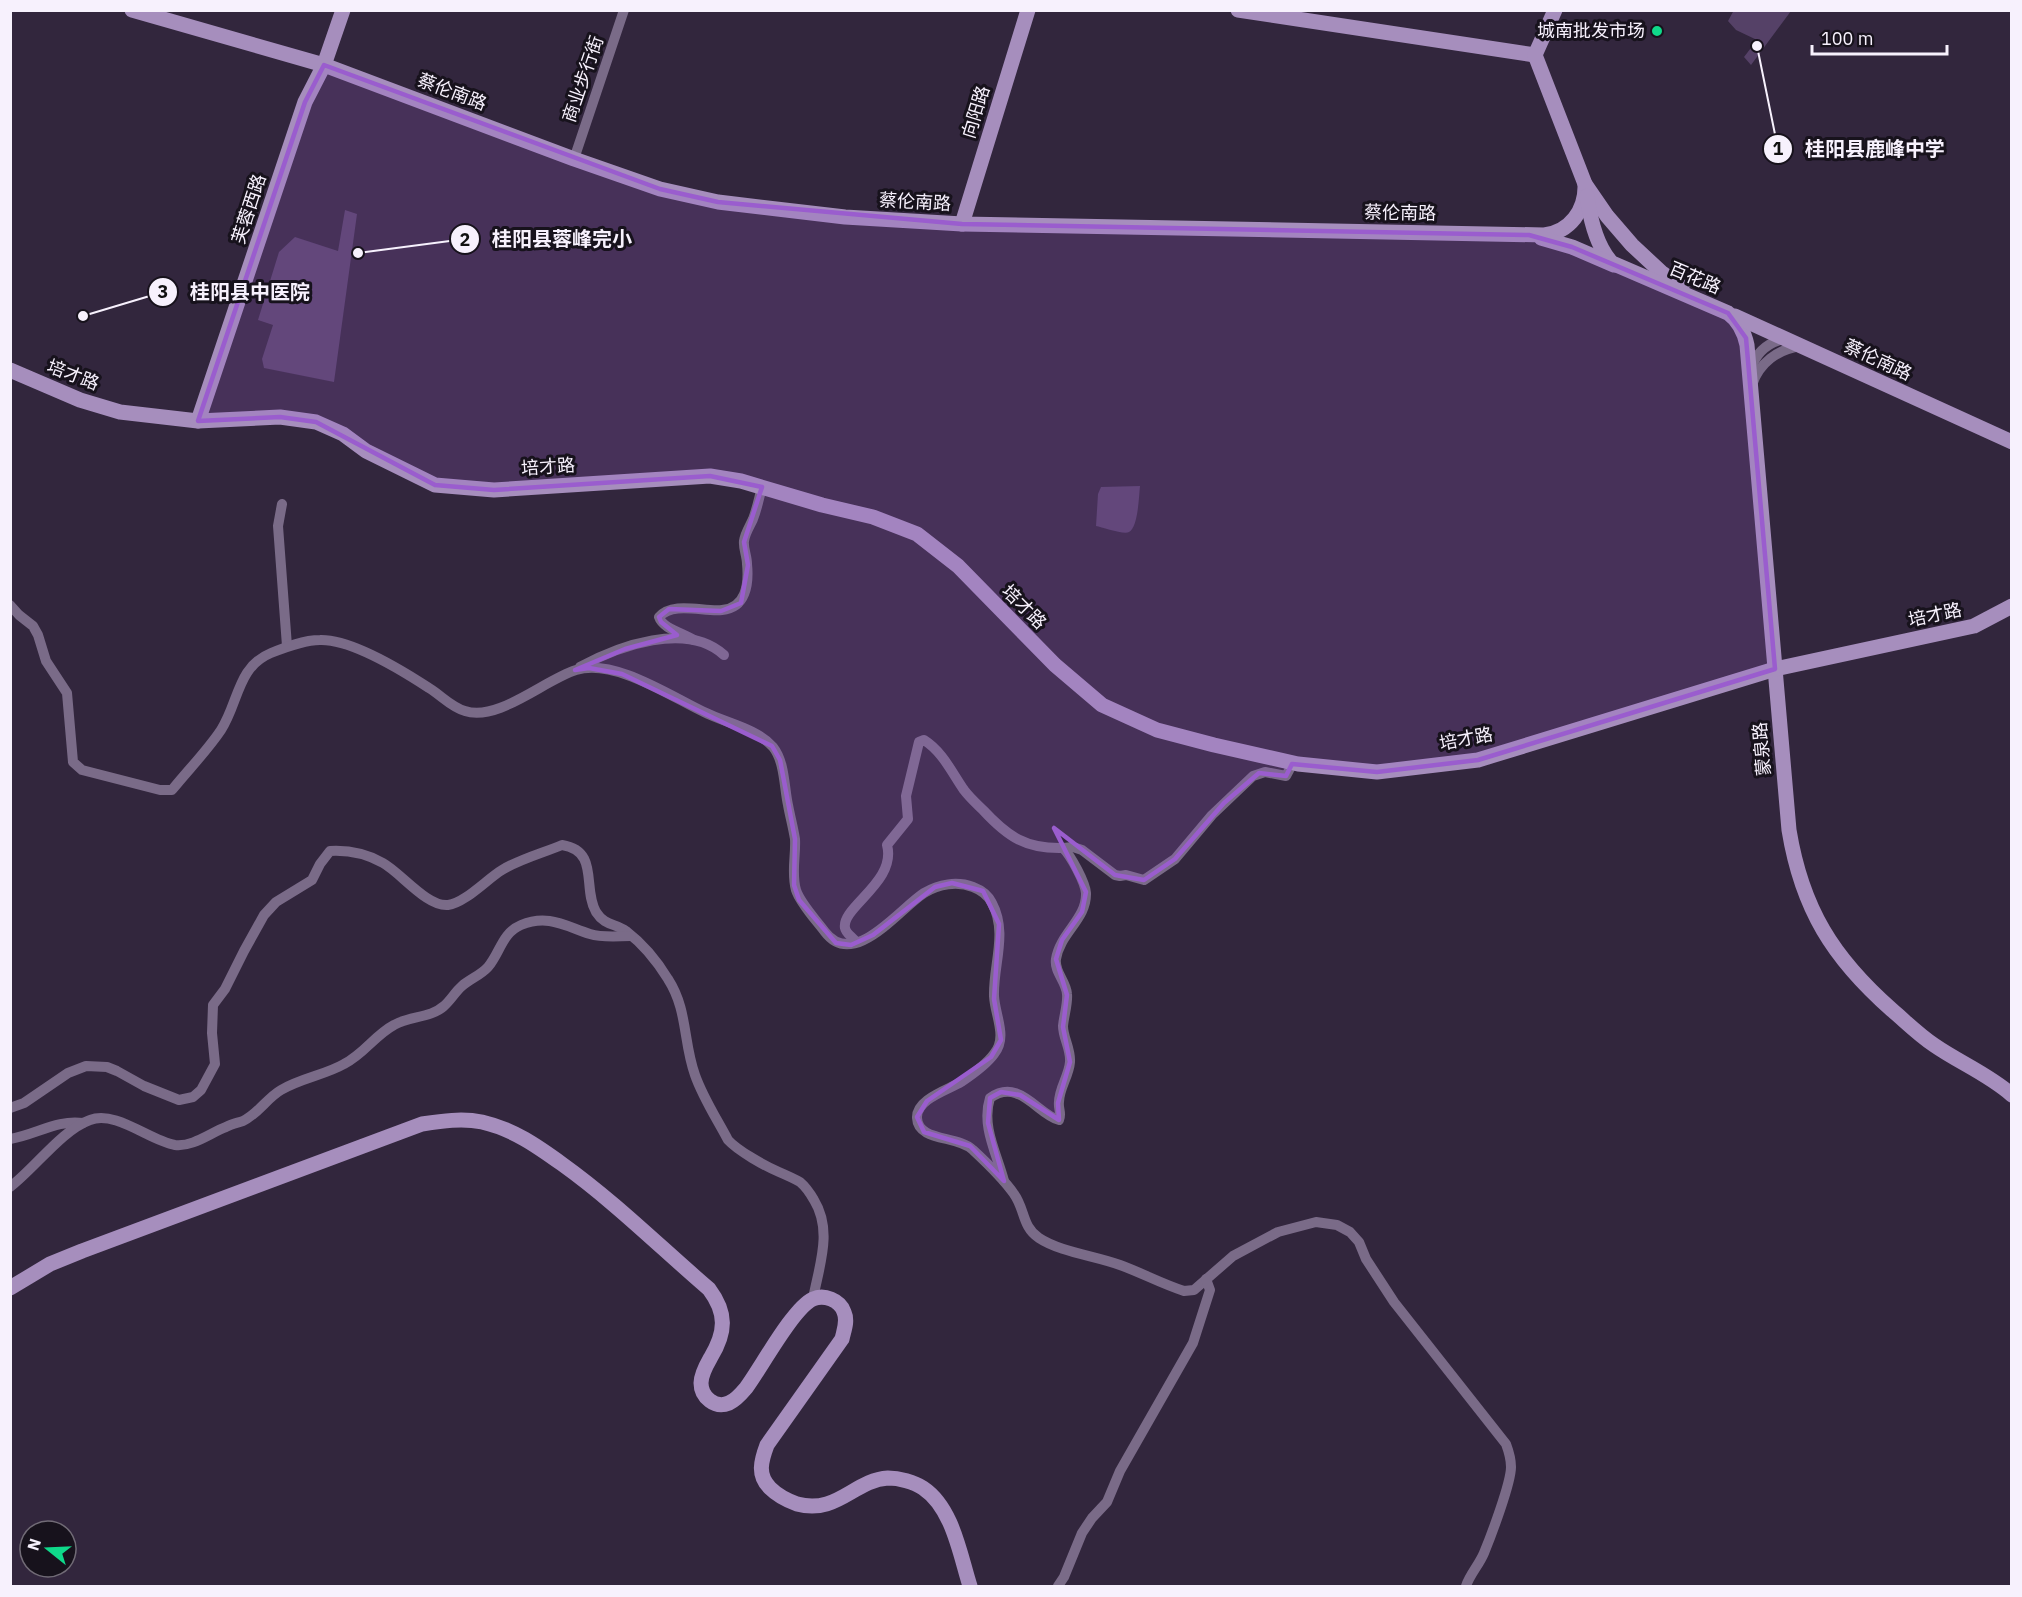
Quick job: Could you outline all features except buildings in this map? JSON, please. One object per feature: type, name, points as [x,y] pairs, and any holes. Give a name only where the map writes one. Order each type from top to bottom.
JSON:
[{"type":"street","name":"蔡伦南路","points":[[132,10],[324,65],[660,189],[718,202],[845,218],[962,224],[1551,234],[1571,223],[1583,205],[1585,184]]},
{"type":"street","name":"芙蓉西路","points":[[198,421],[305,102],[324,65],[343,10]]},
{"type":"street","name":"商业步行街","points":[[574,159],[624,10]]},
{"type":"street","name":"向阳路","points":[[962,224],[1028,10]]},
{"type":"street","points":[[1238,10],[1535,55],[1555,10]]},
{"type":"street","name":"百花路","points":[[1535,55],[1585,184],[1590,214],[1608,258],[1617,266],[1728,313]]},
{"type":"street","name":"百花路","points":[[1585,184],[1606,216],[1646,259],[1693,294],[1728,313]]},
{"type":"street","name":"蔡伦南路","points":[[1529,235],[1572,247],[1617,266]]},
{"type":"street","name":"蔡伦南路","points":[[1728,313],[2012,442]]},
{"type":"street","name":"蒙泉路","points":[[1728,313],[1744,332],[1792,848],[1802,884],[1823,932],[1866,986],[1921,1036],[1984,1074],[2012,1095]]},
{"type":"street","points":[[1750,381],[1754,362],[1761,351],[1772,343],[1784,339]]},
{"type":"street","points":[[1750,381],[1768,359],[1780,352],[1801,346]]},
{"type":"street","name":"培才路","points":[[10,370],[80,400],[120,412],[198,421],[280,417],[316,422],[343,434],[366,451],[435,486],[494,490],[710,476],[762,487],[873,517],[917,534],[958,566],[1055,665],[1102,705],[1157,730],[1293,763],[1377,772],[1478,760],[1775,669],[1974,626],[2012,606]]},
{"type":"street","points":[[724,656],[717,649],[666,626],[661,622],[659,616],[669,609],[721,611],[734,609],[741,603],[748,565],[744,542],[762,487]]},
{"type":"street","points":[[282,504],[278,526],[287,646]]},
{"type":"street","points":[[10,606],[33,626],[38,635],[45,661],[67,693],[73,762],[82,770],[160,790],[172,790],[222,728],[252,662],[287,646],[321,640],[349,644],[417,680],[452,705],[478,715],[498,709],[591,661],[645,642],[676,638],[694,640]]},
{"type":"street","points":[[575,670],[589,668],[622,674],[663,691],[709,715],[735,724],[772,746],[780,759],[795,839],[794,885],[799,900],[836,943],[851,945],[873,935],[921,895],[935,887],[952,883],[966,884],[982,891],[992,902],[999,924],[1000,944],[994,999],[1001,1033],[998,1050],[972,1074],[927,1101],[919,1109],[917,1117],[919,1126],[924,1132],[970,1146],[1018,1198],[1026,1226],[1042,1240],[1117,1264],[1184,1291],[1194,1290],[1233,1256],[1278,1232],[1316,1222],[1338,1225],[1350,1232],[1359,1242],[1366,1259],[1394,1302],[1506,1444],[1511,1455],[1508,1483],[1484,1553],[1466,1587]]},
{"type":"street","points":[[856,942],[845,931],[844,925],[851,913],[883,875],[889,861],[888,845],[908,819],[906,796],[919,742],[924,740],[931,745],[950,767],[966,793],[1004,832],[1012,837],[1039,847],[1077,848],[1115,875],[1126,875],[1144,880],[1175,859],[1212,815],[1253,776],[1265,772],[1286,776],[1293,763]]},
{"type":"street","points":[[10,1108],[18,1107],[68,1072],[86,1066],[107,1067],[144,1086],[179,1100],[194,1097],[201,1090],[215,1064],[212,1033],[213,1005],[225,989],[264,915],[276,902],[312,880],[330,851],[356,852],[382,862],[415,890],[446,905],[471,893],[502,870],[562,845],[570,846],[584,857],[588,867],[592,904],[600,918],[624,930],[644,946],[678,998],[685,1020],[694,1074],[728,1140],[734,1146],[806,1187],[817,1204],[821,1217],[824,1246],[813,1299]]},
{"type":"street","points":[[1004,1181],[988,1123],[990,1098],[1001,1092],[1020,1095],[1031,1100],[1053,1118],[1059,1120],[1061,1116],[1058,1103],[1070,1062],[1063,1027],[1066,986],[1056,967],[1056,959],[1062,940],[1082,912],[1086,892],[1083,881],[1063,848]]},
{"type":"street","points":[[10,1186],[64,1137],[83,1123],[100,1118],[126,1125],[175,1145],[195,1142],[227,1126],[246,1120],[283,1088],[325,1073],[356,1058],[386,1029],[396,1023],[442,1008],[462,986],[488,967],[504,939],[512,930],[528,922],[561,922],[598,936],[631,936]]},
{"type":"street","points":[[10,1288],[50,1264],[422,1124],[459,1120],[481,1122],[501,1128],[535,1145],[598,1192],[709,1289],[718,1301],[723,1328],[719,1345],[706,1365],[701,1381],[702,1392],[708,1400],[717,1404],[728,1404],[737,1399],[747,1388],[795,1315],[806,1303],[813,1299],[827,1297],[836,1302],[844,1311],[846,1324],[842,1339],[767,1446],[762,1456],[761,1474],[778,1496],[804,1506],[817,1507],[830,1504],[868,1484],[889,1478],[912,1482],[923,1488],[940,1506],[949,1521],[970,1587]]},
{"type":"street","points":[[10,1139],[73,1121],[83,1123]]},
{"type":"street","points":[[1058,1587],[1082,1533],[1107,1502],[1120,1470],[1194,1343],[1210,1290],[1206,1280]]},
{"type":"highlighted area","points":[[324,65],[660,189],[718,202],[962,224],[1529,235],[1572,247],[1728,313],[1746,338],[1775,669],[1478,760],[1377,772],[1292,764],[1286,776],[1259,773],[1224,803],[1175,859],[1144,880],[1115,875],[1054,828],[1086,892],[1082,912],[1062,940],[1056,959],[1067,995],[1063,1027],[1070,1062],[1058,1103],[1059,1120],[1020,1095],[1001,1092],[990,1098],[988,1123],[1004,1181],[970,1146],[924,1132],[917,1117],[927,1101],[991,1057],[1001,1040],[994,999],[999,924],[983,891],[952,883],[935,887],[873,935],[851,945],[836,943],[799,900],[794,885],[795,839],[780,760],[772,746],[622,674],[589,668],[575,670],[625,649],[677,635],[661,622],[659,617],[669,609],[721,611],[741,603],[748,565],[744,542],[762,487],[710,476],[494,490],[435,485],[316,422],[280,417],[198,421],[305,102]]},
{"type":"shaded area","points":[[1734,10],[1791,10],[1751,65],[1744,57],[1757,40],[1736,30],[1728,21]]},
{"type":"shaded area","points":[[345,210],[357,214],[334,382],[264,368],[262,359],[273,325],[258,320],[279,252],[295,237],[338,251]]},
{"type":"shaded area","points":[[1140,486],[1138,511],[1134,525],[1129,532],[1096,526],[1098,494],[1101,487]]},
{"type":"place","name":"城南批发市场","points":[[1657,31]]},
{"type":"place","name":"桂阳县鹿峰中学","points":[[1757,46]]},
{"type":"place","name":"桂阳县蓉峰完小","points":[[358,253]]},
{"type":"place","name":"桂阳县中医院","points":[[83,316]]}]
